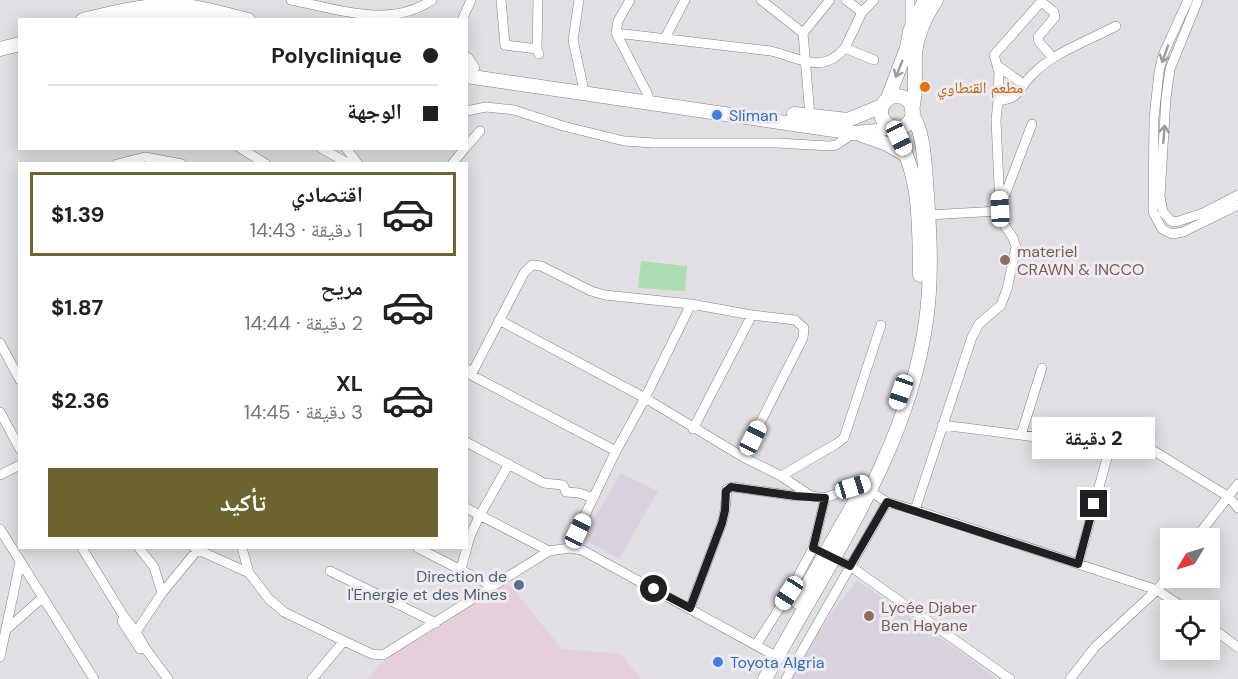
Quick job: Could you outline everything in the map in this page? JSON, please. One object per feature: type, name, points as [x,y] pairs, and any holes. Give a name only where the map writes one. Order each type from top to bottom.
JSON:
[{"type":"highway","points":[[854,133],[878,131],[890,126],[904,126],[912,113],[916,97],[914,36],[925,0]]},
{"type":"highway","points":[[868,487],[901,392],[913,349],[920,306],[916,186],[906,155],[890,126],[882,117],[885,102],[904,55],[936,0]]},
{"type":"highway","points":[[91,18],[132,8],[169,6],[206,9],[241,18]]},
{"type":"highway","points":[[148,18],[172,16],[194,18]]},
{"type":"highway","points":[[0,39],[18,35]]},
{"type":"highway","points":[[0,49],[18,44]]},
{"type":"highway","points":[[468,68],[648,95],[848,120],[897,96],[910,103],[923,152],[930,287],[926,323],[904,406],[868,487],[824,553],[754,679]]},
{"type":"highway","points":[[468,68],[854,133],[880,141],[906,155]]},
{"type":"highway","points":[[765,679],[824,553]]},
{"type":"street","points":[[291,0],[367,15],[408,12],[432,0]]},
{"type":"street","points":[[463,18],[471,0]]},
{"type":"street","points":[[501,0],[505,45],[538,51],[538,0]]},
{"type":"street","points":[[579,0],[573,40],[583,86]]},
{"type":"street","points":[[630,0],[618,21],[616,33],[648,95]]},
{"type":"street","points":[[665,38],[685,0]]},
{"type":"street","points":[[760,0],[803,33]]},
{"type":"street","points":[[810,116],[803,33],[830,0]]},
{"type":"street","points":[[846,0],[862,12]]},
{"type":"street","points":[[616,33],[771,51],[793,56],[806,62],[824,63],[831,61],[845,48],[862,12],[874,0]]},
{"type":"street","points":[[910,0],[914,36]]},
{"type":"street","points":[[1188,0],[1159,72],[1154,118],[1153,212],[1162,229],[1172,234],[1183,232],[1238,205]]},
{"type":"street","points":[[1198,0],[1170,69],[1161,173],[1162,206],[1167,217],[1176,222],[1194,217],[1238,195]]},
{"type":"street","points":[[915,510],[972,337],[980,324],[1000,305],[1007,289],[1016,247],[1001,220],[996,120],[998,66],[994,55],[1040,3],[1043,3],[1054,12],[1055,17],[1038,37],[1039,42],[1053,58]]},
{"type":"street","points":[[998,102],[1018,96],[1023,84],[1042,65],[1116,26]]},
{"type":"street","points":[[845,48],[874,60]]},
{"type":"street","points":[[998,66],[1023,84]]},
{"type":"street","points":[[468,111],[486,107],[514,110],[601,136],[653,143],[744,142],[829,146],[836,145],[854,133]]},
{"type":"street","points":[[1000,210],[1032,124]]},
{"type":"street","points":[[468,146],[480,131]]},
{"type":"street","points":[[243,150],[263,162]]},
{"type":"street","points":[[324,150],[346,162]]},
{"type":"street","points":[[454,162],[464,150]]},
{"type":"street","points":[[125,162],[145,157],[171,162]]},
{"type":"street","points":[[928,215],[1000,210]]},
{"type":"street","points":[[616,451],[469,372],[524,273],[532,265],[541,266],[591,291],[605,295],[691,304],[795,320],[801,323],[805,333],[743,458]]},
{"type":"street","points":[[569,548],[691,304]]},
{"type":"street","points":[[693,429],[752,315]]},
{"type":"street","points":[[499,320],[645,398],[693,429],[743,458],[781,476],[811,496]]},
{"type":"street","points":[[781,476],[844,438],[881,325]]},
{"type":"street","points":[[0,343],[18,376]]},
{"type":"street","points":[[1021,435],[1042,368]]},
{"type":"street","points":[[0,412],[18,445]]},
{"type":"street","points":[[0,423],[18,453]]},
{"type":"street","points":[[942,425],[1083,442],[1136,444],[1149,448],[1229,497],[1238,508]]},
{"type":"street","points":[[468,443],[544,483],[563,485],[566,492],[579,493],[593,498]]},
{"type":"street","points":[[1078,564],[1111,443]]},
{"type":"street","points":[[468,543],[480,515],[509,464]]},
{"type":"street","points":[[0,475],[18,466]]},
{"type":"street","points":[[1204,528],[1238,484]]},
{"type":"street","points":[[690,608],[722,523],[727,489],[733,487],[825,498],[868,487],[887,502],[1157,590],[1172,600]]},
{"type":"street","points":[[756,645],[789,593],[824,553],[825,498]]},
{"type":"street","points":[[786,679],[887,502]]},
{"type":"street","points":[[468,509],[549,551]]},
{"type":"street","points":[[0,530],[94,679]]},
{"type":"street","points":[[242,549],[249,573],[276,607],[372,654],[383,655],[549,551],[569,548],[582,550],[770,653]]},
{"type":"street","points":[[77,549],[132,638],[162,679]]},
{"type":"street","points":[[83,549],[123,615],[168,679]]},
{"type":"street","points":[[140,549],[154,567],[162,593]]},
{"type":"street","points":[[136,632],[162,593],[196,549]]},
{"type":"street","points":[[199,549],[249,573]]},
{"type":"street","points":[[420,549],[492,586]]},
{"type":"street","points":[[461,569],[466,549]]},
{"type":"street","points":[[824,553],[850,566],[1010,679]]},
{"type":"street","points":[[0,657],[20,562]]},
{"type":"street","points":[[330,571],[436,623]]},
{"type":"street","points":[[1070,679],[1095,647],[1160,586]]},
{"type":"street","points":[[7,629],[42,598]]},
{"type":"street","points":[[1220,634],[1238,646]]},
{"type":"street","points":[[312,679],[345,641]]},
{"type":"shaded area","points":[[620,473],[658,491],[619,559],[583,539]]},
{"type":"shaded area","points":[[506,580],[562,649],[621,654],[641,679],[367,679],[386,658]]},
{"type":"shaded area","name":"Lycée Djaber Ben Hayane","points":[[857,580],[997,679],[787,679],[800,655]]},
{"type":"green space","points":[[641,261],[687,266],[685,291],[638,288]]},
{"type":"place","name":"مطعم القنطاوي","points":[[925,87]]},
{"type":"place","name":"Sliman","points":[[717,115]]},
{"type":"place","name":"materiel CRAWN & INCCO","points":[[1005,260]]},
{"type":"place","name":"Direction de l'Energie et des Mines","points":[[519,585]]},
{"type":"place","name":"Lycée Djaber Ben Hayane","points":[[869,616]]},
{"type":"place","name":"Toyota Algria","points":[[718,662]]},
{"type":"route","points":[[654,589],[690,608],[722,523],[726,491],[731,487],[825,498],[813,548],[850,566],[887,502],[1078,564],[1094,504]]}]
